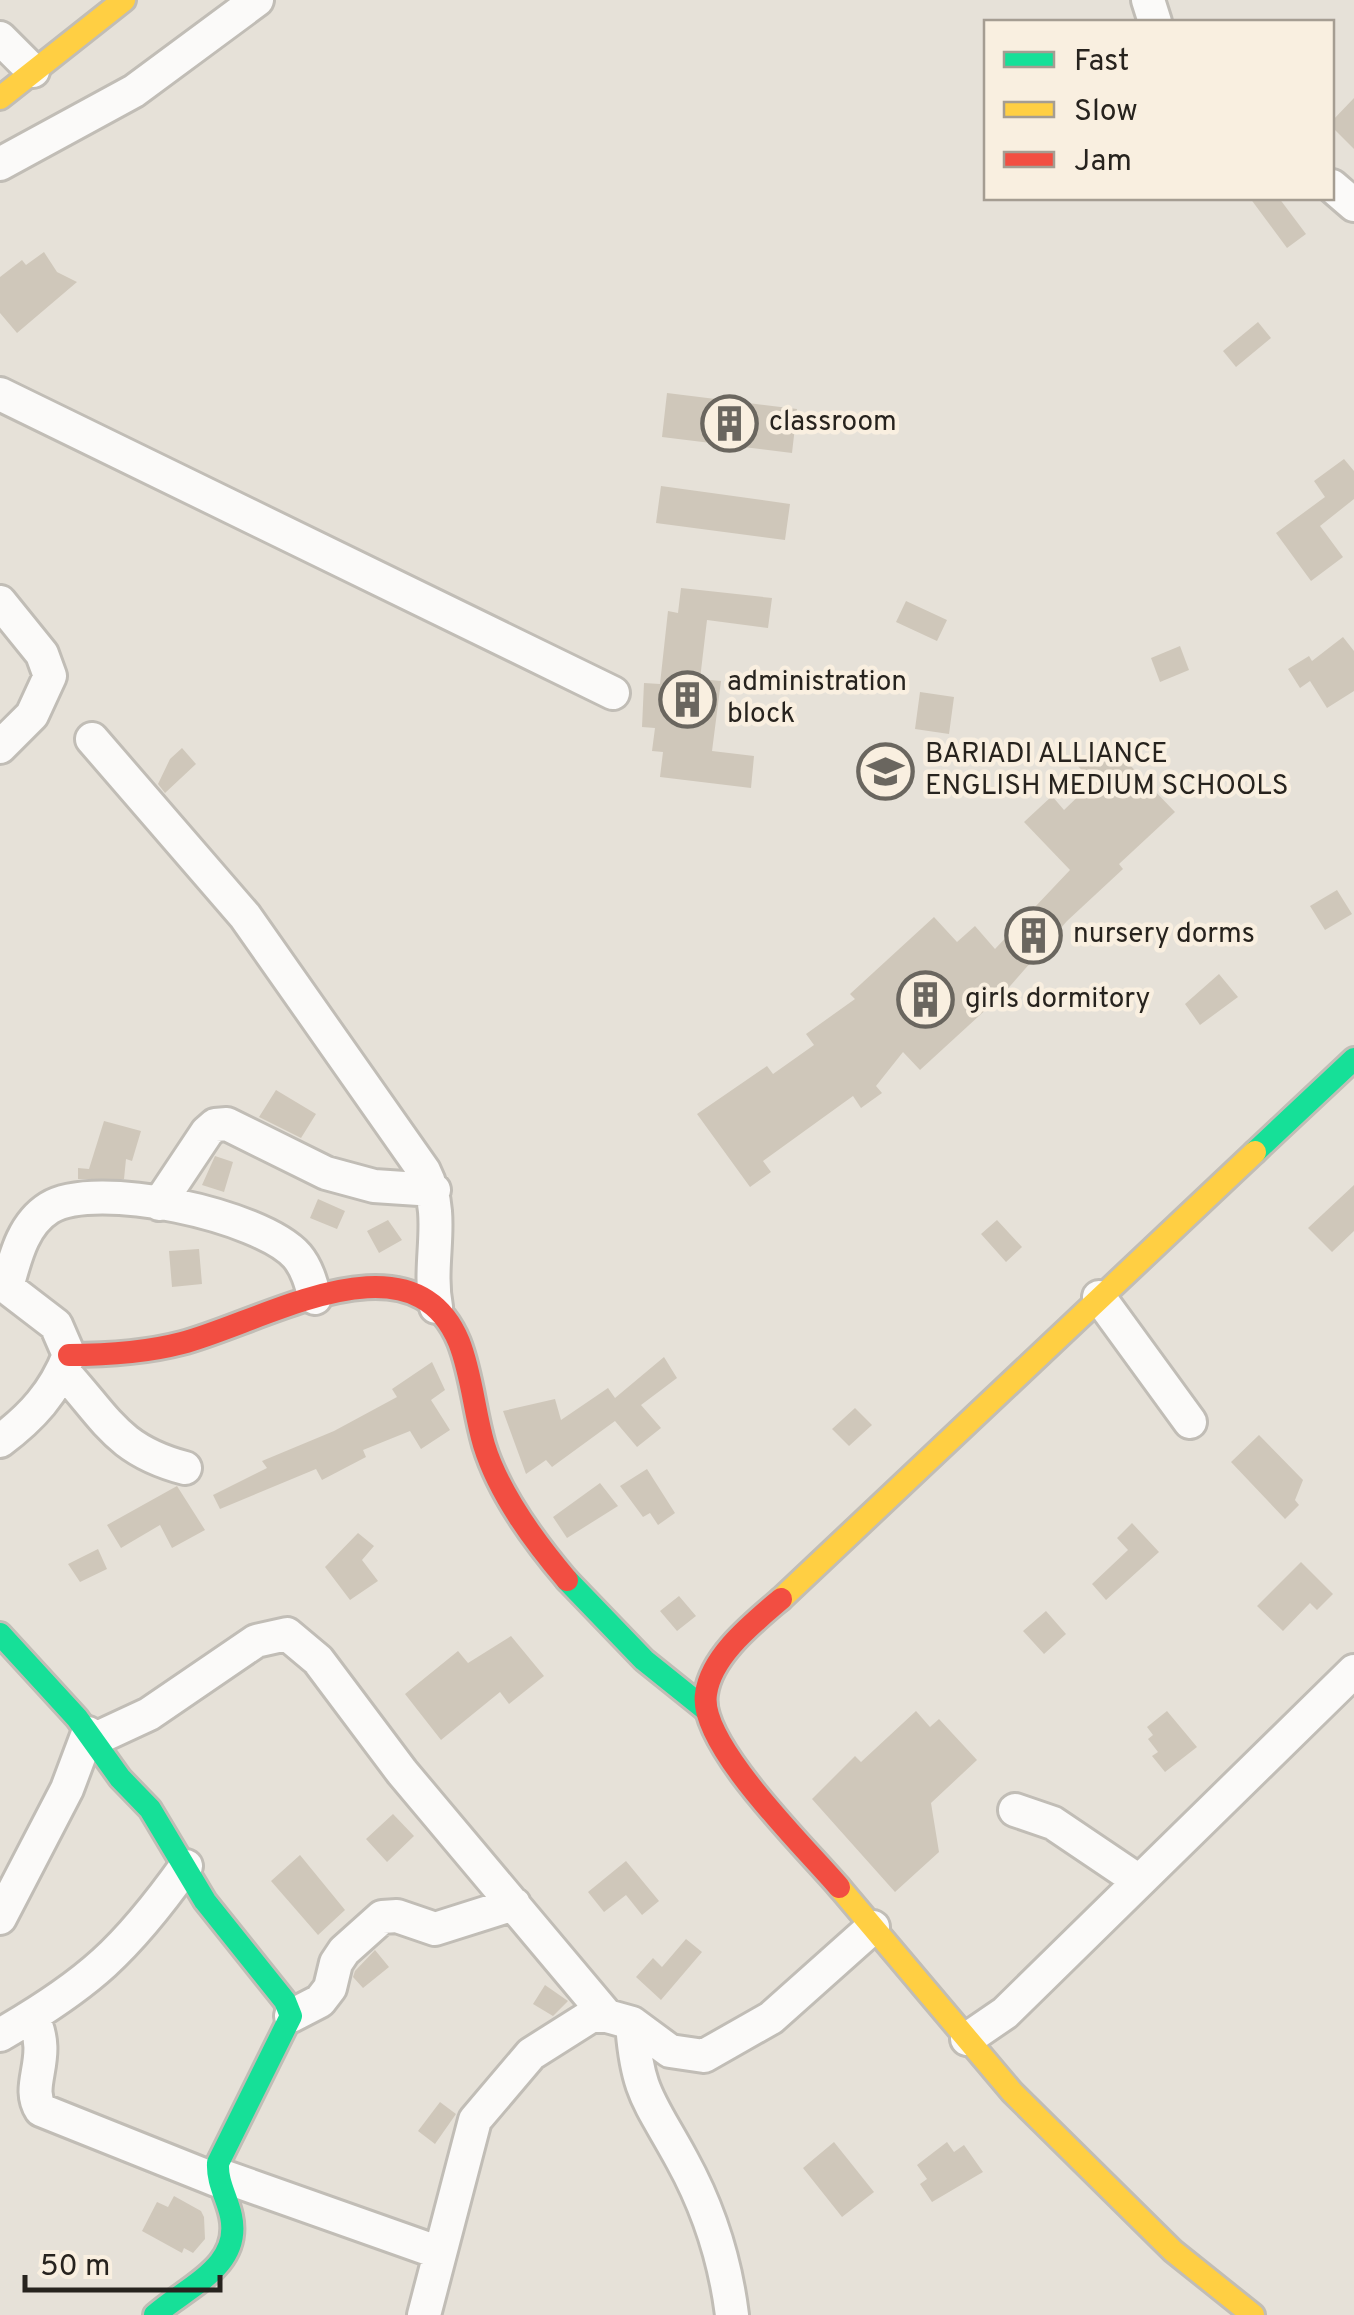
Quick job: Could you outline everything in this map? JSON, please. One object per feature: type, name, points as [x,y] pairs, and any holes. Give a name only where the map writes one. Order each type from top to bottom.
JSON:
[{"type":"main road","points":[[0,98],[124,0]]},
{"type":"main road","points":[[705,1709],[710,1674],[736,1643],[1354,1058]]},
{"type":"main road","points":[[66,1363],[146,1352],[359,1286],[389,1285],[429,1298],[457,1332],[493,1469],[568,1580],[648,1668],[705,1709],[730,1758],[1012,2092],[1173,2251],[1253,2315]]},
{"type":"main road","points":[[0,1634],[150,1809],[204,1901],[254,1968],[285,2000],[291,2016],[290,2026],[226,2144],[217,2177],[231,2215],[232,2249],[223,2266],[155,2315]]},
{"type":"street","points":[[0,164],[134,91],[257,0]]},
{"type":"street","points":[[0,38],[34,72]]},
{"type":"street","points":[[1334,188],[1354,204]]},
{"type":"street","points":[[0,394],[613,693]]},
{"type":"street","points":[[0,602],[42,654],[50,676],[32,715],[0,747]]},
{"type":"street","points":[[92,738],[290,976],[388,1115],[434,1190],[440,1231],[431,1278],[436,1307]]},
{"type":"street","points":[[160,1204],[207,1132],[214,1125],[227,1124],[326,1172],[374,1186],[434,1190]]},
{"type":"street","points":[[185,1468],[148,1458],[130,1447],[66,1363],[56,1325],[4,1285],[20,1244],[51,1207],[79,1199],[160,1204],[218,1215],[280,1244],[296,1256],[315,1298]]},
{"type":"street","points":[[1099,1297],[1190,1422]]},
{"type":"street","points":[[0,1441],[34,1416],[66,1363]]},
{"type":"street","points":[[0,1918],[90,1736],[149,1714],[256,1642],[287,1634],[318,1660],[402,1772],[619,2019],[670,2051],[704,2056],[771,2018],[873,1928]]},
{"type":"street","points":[[967,2039],[1004,2013],[1136,1879],[1338,1704],[1354,1671]]},
{"type":"street","points":[[1015,1810],[1053,1824],[1136,1879]]},
{"type":"street","points":[[0,2034],[96,1974],[148,1918],[186,1866]]},
{"type":"street","points":[[291,2016],[320,2000],[330,1988],[344,1951],[382,1917],[396,1916],[435,1929],[514,1904]]},
{"type":"street","points":[[32,2016],[44,2050],[34,2092],[41,2110],[217,2177],[440,2253]]},
{"type":"street","points":[[424,2315],[475,2120],[531,2054],[591,2016],[619,2019]]},
{"type":"street","points":[[619,2019],[642,2094],[703,2203],[725,2261],[732,2315]]},
{"type":"building","points":[[1354,98],[1354,149],[1334,129],[1334,119]]},
{"type":"building","points":[[1251,200],[1280,200],[1306,234],[1287,248]]},
{"type":"building","points":[[44,252],[57,272],[77,282],[17,333],[0,313],[0,277],[22,260],[26,265]]},
{"type":"building","points":[[1258,322],[1271,338],[1236,367],[1223,351]]},
{"type":"building","name":"classroom","points":[[667,393],[797,409],[792,453],[662,437]]},
{"type":"building","points":[[1344,459],[1354,471],[1354,499],[1320,526],[1343,557],[1311,581],[1276,533],[1325,497],[1314,481]]},
{"type":"building","name":"classroom","points":[[661,486],[790,504],[785,540],[656,523]]},
{"type":"building","name":"administration block","points":[[681,588],[772,598],[768,628],[707,620],[700,679],[721,681],[712,751],[754,756],[751,788],[660,777],[663,752],[652,751],[655,728],[642,727],[644,683],[660,684],[668,611],[678,613]]},
{"type":"building","points":[[906,601],[947,620],[937,641],[896,622]]},
{"type":"building","points":[[1343,637],[1354,651],[1354,691],[1327,708],[1310,681],[1300,688],[1288,669],[1309,656],[1312,661]]},
{"type":"building","points":[[1180,646],[1189,670],[1160,682],[1151,658]]},
{"type":"building","points":[[920,692],[954,697],[949,734],[915,729]]},
{"type":"building","points":[[1105,739],[1175,812],[1119,864],[1123,869],[1067,921],[1004,993],[920,1070],[903,1052],[876,1086],[882,1093],[861,1108],[853,1096],[763,1161],[771,1172],[750,1187],[697,1114],[767,1066],[773,1074],[814,1045],[806,1034],[855,999],[850,994],[934,917],[957,942],[975,926],[995,949],[1070,870],[1024,822],[1052,796],[1064,810],[1093,782],[1077,765]]},
{"type":"building","points":[[182,748],[196,764],[165,793],[158,784],[170,759]]},
{"type":"building","points":[[1337,890],[1352,914],[1325,930],[1310,906]]},
{"type":"building","points":[[1219,974],[1238,997],[1200,1025],[1185,1004]]},
{"type":"building","points":[[276,1090],[316,1114],[301,1138],[259,1117]]},
{"type":"building","points":[[104,1121],[141,1131],[132,1161],[126,1159],[124,1179],[78,1179],[78,1168],[89,1169]]},
{"type":"building","points":[[215,1156],[233,1162],[224,1192],[202,1185]]},
{"type":"building","points":[[1354,1185],[1354,1231],[1332,1252],[1308,1228]]},
{"type":"building","points":[[318,1199],[345,1211],[337,1229],[310,1218]]},
{"type":"building","points":[[388,1220],[402,1240],[379,1253],[367,1231]]},
{"type":"building","points":[[997,1220],[1022,1247],[1006,1262],[981,1234]]},
{"type":"building","points":[[199,1249],[202,1284],[172,1287],[169,1251]]},
{"type":"building","points":[[664,1357],[677,1378],[641,1405],[661,1428],[637,1447],[615,1421],[552,1467],[546,1460],[526,1474],[503,1411],[555,1399],[561,1420],[608,1388],[615,1398]]},
{"type":"building","points":[[432,1362],[445,1390],[431,1400],[450,1430],[421,1449],[410,1431],[363,1450],[366,1457],[322,1480],[316,1469],[220,1509],[213,1495],[267,1468],[262,1461],[334,1431],[397,1397],[392,1389]]},
{"type":"building","points":[[855,1408],[872,1425],[849,1446],[832,1429]]},
{"type":"building","points":[[1259,1435],[1303,1480],[1295,1500],[1299,1505],[1285,1519],[1231,1462]]},
{"type":"building","points":[[647,1469],[675,1513],[658,1525],[650,1513],[643,1517],[620,1486]]},
{"type":"building","points":[[600,1483],[618,1506],[567,1538],[553,1517]]},
{"type":"building","points":[[177,1486],[205,1530],[172,1548],[160,1525],[121,1548],[107,1525]]},
{"type":"building","points":[[1132,1523],[1159,1552],[1106,1600],[1092,1584],[1128,1550],[1117,1538]]},
{"type":"building","points":[[358,1533],[374,1546],[362,1560],[378,1581],[350,1600],[325,1567]]},
{"type":"building","points":[[98,1549],[107,1569],[80,1582],[68,1564]]},
{"type":"building","points":[[1301,1562],[1333,1594],[1317,1610],[1310,1603],[1283,1631],[1257,1606]]},
{"type":"building","points":[[679,1596],[696,1616],[677,1631],[660,1611]]},
{"type":"building","points":[[1046,1611],[1066,1634],[1044,1654],[1023,1631]]},
{"type":"building","points":[[511,1636],[544,1676],[509,1704],[500,1692],[441,1740],[405,1694],[458,1651],[468,1663]]},
{"type":"building","points":[[916,1711],[930,1727],[939,1719],[977,1760],[931,1803],[939,1852],[895,1892],[812,1799],[855,1756],[861,1762]]},
{"type":"building","points":[[1167,1711],[1197,1747],[1165,1772],[1152,1756],[1158,1752],[1148,1739],[1153,1735],[1147,1727]]},
{"type":"building","points":[[393,1814],[414,1836],[387,1862],[366,1839]]},
{"type":"building","points":[[300,1855],[345,1910],[318,1935],[271,1881]]},
{"type":"building","points":[[626,1861],[659,1901],[642,1915],[626,1895],[604,1912],[588,1892]]},
{"type":"building","points":[[686,1939],[702,1952],[661,2000],[636,1977],[653,1958],[662,1967]]},
{"type":"building","points":[[375,1950],[389,1967],[363,1988],[353,1977]]},
{"type":"building","points":[[545,1985],[568,2001],[553,2016],[533,2004]]},
{"type":"building","points":[[440,2102],[456,2114],[435,2144],[418,2131]]},
{"type":"building","points":[[834,2142],[874,2192],[842,2217],[803,2168]]},
{"type":"building","points":[[947,2142],[954,2152],[964,2145],[983,2172],[932,2202],[920,2184],[927,2179],[917,2165]]},
{"type":"building","points":[[174,2196],[201,2211],[204,2217],[205,2239],[193,2253],[184,2248],[182,2253],[142,2231],[157,2202],[168,2207]]},
{"type":"traffic: fast","points":[[1255,1152],[1354,1059]]},
{"type":"traffic: fast","points":[[567,1580],[644,1660],[705,1709]]},
{"type":"traffic: fast","points":[[0,1634],[77,1718],[120,1778],[150,1809],[205,1901],[285,2001],[291,2016],[218,2163],[231,2216],[228,2249],[209,2274],[155,2315]]},
{"type":"traffic: slow","points":[[0,98],[124,0]]},
{"type":"traffic: slow","points":[[781,1599],[1255,1152]]},
{"type":"traffic: slow","points":[[839,1887],[1012,2092],[1173,2251],[1253,2315]]},
{"type":"traffic: jam","points":[[69,1355],[125,1353],[182,1343],[333,1292],[372,1287],[407,1292],[437,1309],[459,1342],[484,1445],[499,1481],[530,1533],[567,1580]]},
{"type":"traffic: jam","points":[[781,1599],[735,1641],[716,1666],[706,1694],[708,1715],[736,1767],[839,1887]]},
{"type":"place","name":"classroom","points":[[730,423]]},
{"type":"place","name":"administration block","points":[[688,699]]},
{"type":"place","name":"BARIADI ALLIANCE ENGLISH MEDIUM SCHOOLS","points":[[886,771]]},
{"type":"place","name":"nursery dorms","points":[[1034,935]]},
{"type":"place","name":"girls dormitory","points":[[926,1000]]}]
